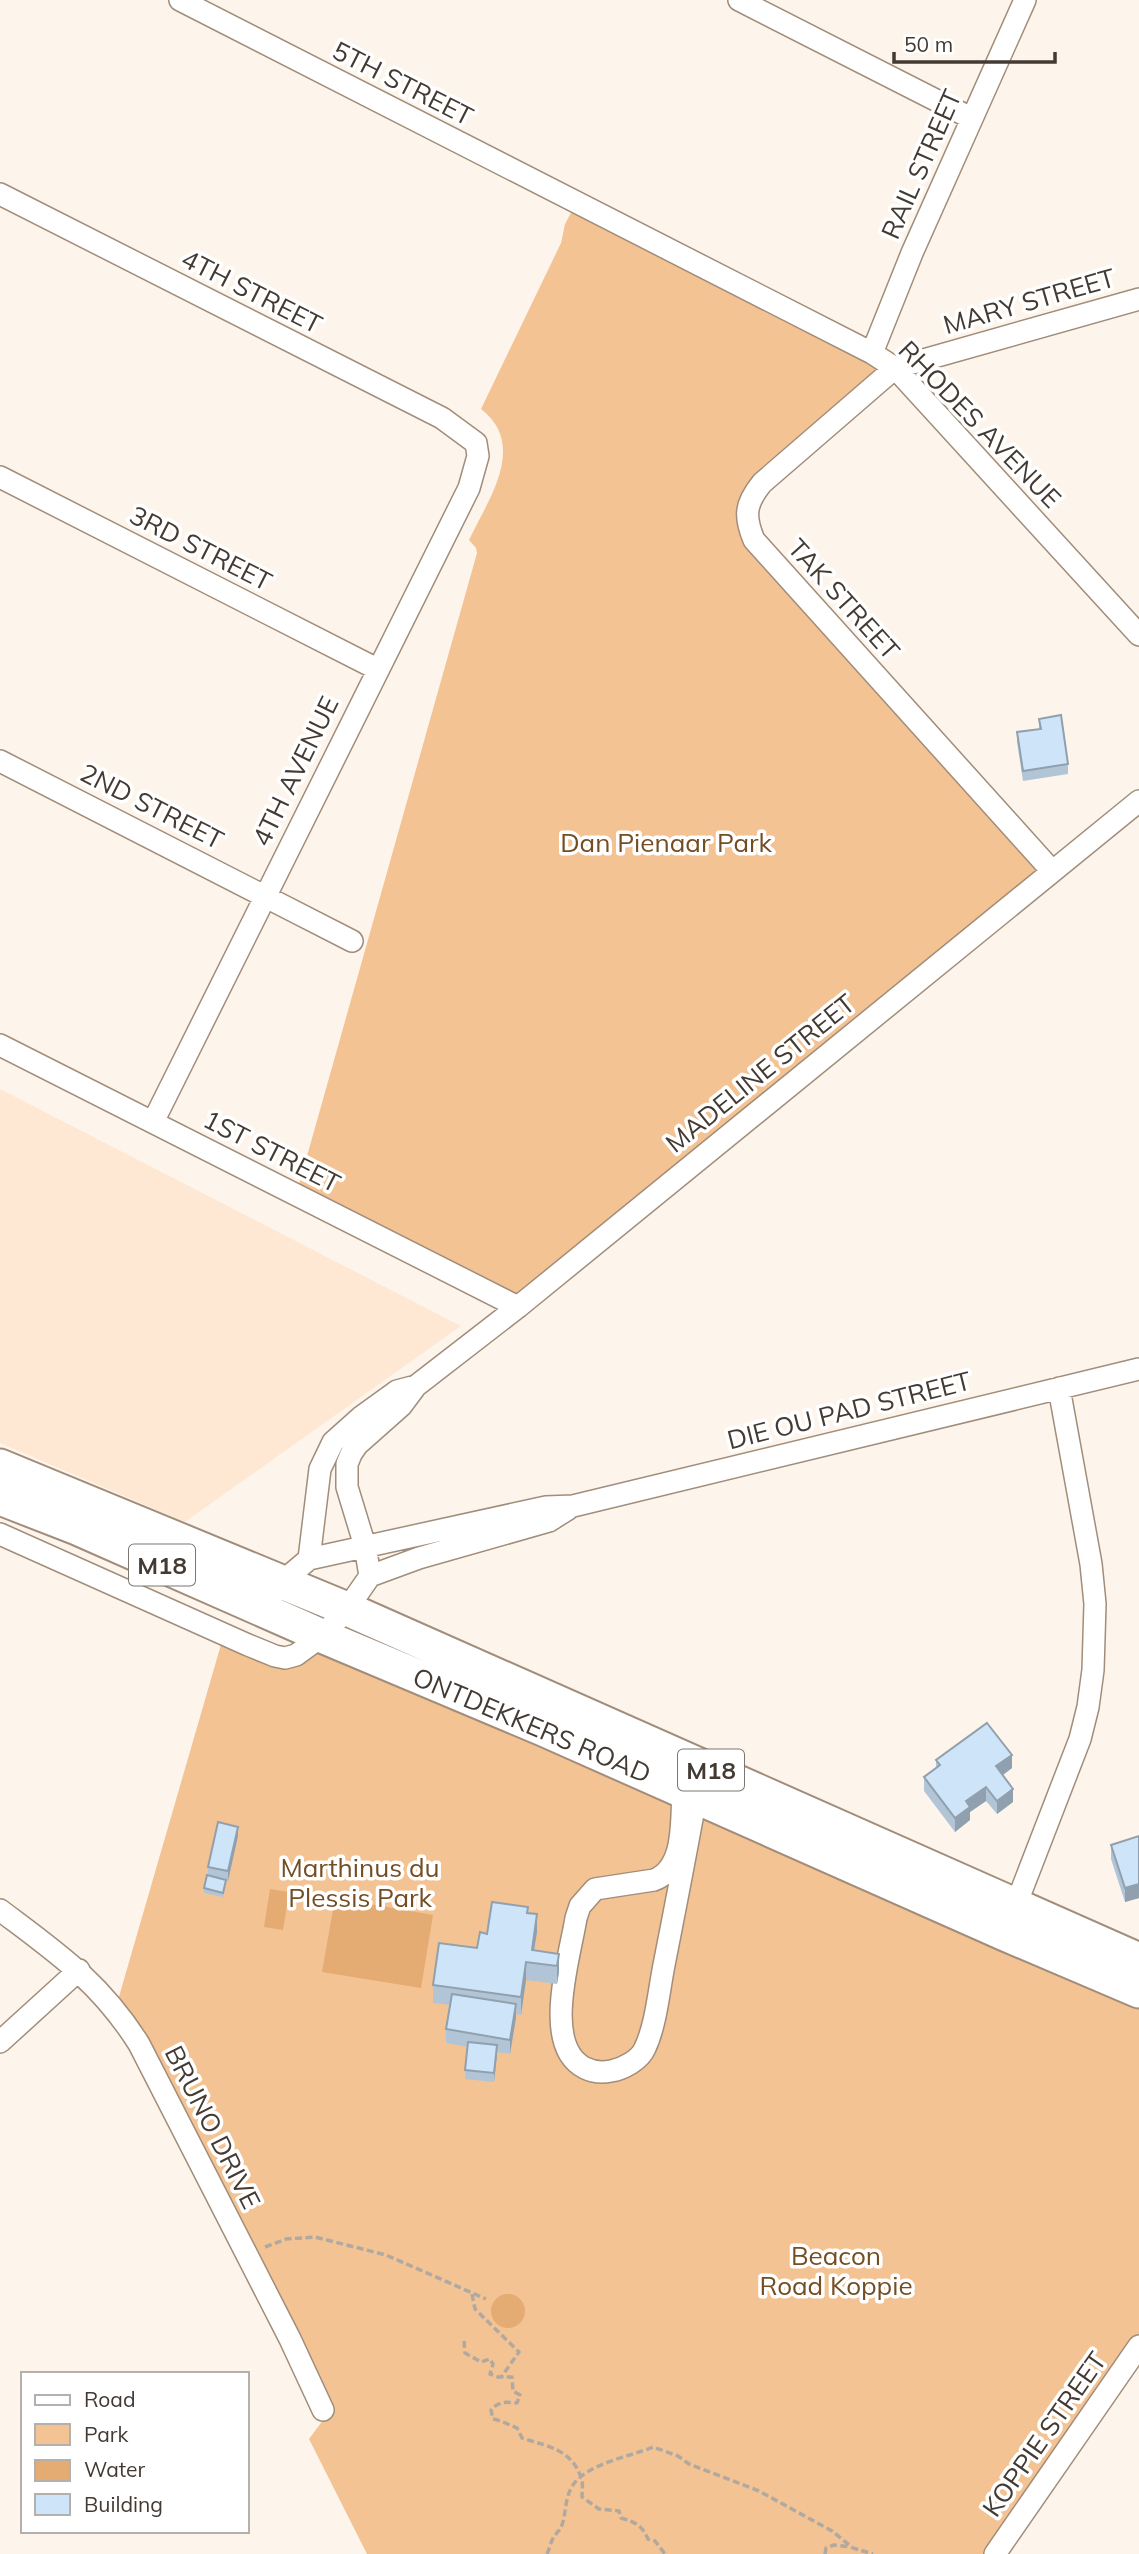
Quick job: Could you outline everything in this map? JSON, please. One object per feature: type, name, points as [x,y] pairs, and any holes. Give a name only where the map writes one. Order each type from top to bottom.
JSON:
[{"type":"main road","name":"ONTDEKKERS ROAD","points":[[0,1466],[347,1609],[1010,1920],[1139,1991]]},
{"type":"main road","name":"ONTDEKKERS ROAD","points":[[0,1497],[690,1794],[1010,1920],[1139,1960]]},
{"type":"street","name":"5TH STREET","points":[[180,0],[600,215]]},
{"type":"street","points":[[739,0],[971,118]]},
{"type":"street","name":"RAIL STREET","points":[[872,353],[912,253],[1025,0]]},
{"type":"street","name":"4TH STREET","points":[[0,194],[442,418],[475,443]]},
{"type":"street","name":"RHODES AVENUE","points":[[600,215],[872,353],[895,368],[1139,635]]},
{"type":"street","name":"MARY STREET","points":[[895,368],[1139,299]]},
{"type":"street","name":"TAK STREET","points":[[895,368],[762,484],[750,500],[747,523],[754,541],[1052,871]]},
{"type":"street","name":"4TH AVENUE","points":[[153,1122],[469,488],[478,456],[475,443]]},
{"type":"street","name":"3RD STREET","points":[[0,477],[377,669]]},
{"type":"street","name":"2ND STREET","points":[[0,761],[352,941]]},
{"type":"street","name":"MADELINE STREET","points":[[370,1576],[365,1546],[347,1487],[347,1464],[357,1445],[401,1406],[416,1386],[518,1307],[1139,801]]},
{"type":"street","name":"1ST STREET","points":[[0,1045],[518,1307]]},
{"type":"street","name":"DIE OU PAD STREET","points":[[265,1610],[282,1582],[309,1559],[545,1507],[573,1506],[1139,1369]]},
{"type":"street","name":"MADELINE STREET","points":[[309,1559],[320,1469],[333,1442],[361,1416],[397,1391],[416,1386]]},
{"type":"street","points":[[1010,1920],[1080,1739],[1093,1670],[1095,1604],[1091,1564],[1059,1388]]},
{"type":"street","name":"DIE OU PAD STREET","points":[[370,1576],[419,1558],[549,1521],[573,1506]]},
{"type":"street","points":[[0,1534],[275,1656],[285,1658],[296,1656],[322,1636],[347,1609],[370,1576]]},
{"type":"street","points":[[690,1794],[658,1997],[646,2047],[636,2059],[616,2070],[589,2070],[569,2055],[561,2032],[561,2002],[580,1906],[595,1889],[654,1880],[670,1870],[675,1862],[690,1794]]},
{"type":"street","name":"BRUNO DRIVE","points":[[0,1910],[79,1970],[123,2018],[139,2044],[323,2410]]},
{"type":"street","points":[[0,2042],[79,1970]]},
{"type":"street","name":"KOPPIE STREET","points":[[995,2554],[1139,2346]]},
{"type":"path","points":[[246,2254],[286,2239],[315,2237],[386,2255],[486,2299]]},
{"type":"path","points":[[472,2293],[475,2309],[519,2351],[502,2376]]},
{"type":"path","points":[[464,2341],[465,2353],[481,2362],[490,2359],[493,2364],[490,2374],[512,2377],[513,2391],[520,2395],[520,2401],[495,2405],[491,2410],[493,2419],[517,2428],[522,2438],[561,2450],[574,2464],[583,2482],[582,2497],[598,2509],[619,2511],[621,2518],[636,2522],[644,2529],[648,2539],[655,2541],[665,2554]]},
{"type":"path","points":[[547,2554],[554,2535],[562,2528],[571,2487],[580,2477],[625,2455],[653,2447],[759,2491],[832,2531],[853,2547]]},
{"type":"path","points":[[825,2554],[826,2549],[834,2545],[853,2547],[873,2554]]},
{"type":"shaded area","points":[[0,1089],[461,1326],[185,1522],[0,1443]]},
{"type":"green space","name":"Dan Pienaar Park","points":[[573,209],[883,369],[740,515],[1041,870],[517,1298],[298,1188],[477,553],[469,540],[500,473],[502,439],[495,423],[481,409],[561,243],[565,224]]},
{"type":"green space","name":"Beacon Road Koppie","points":[[222,1641],[267,1661],[319,1647],[1139,2003],[1139,2334],[987,2554],[367,2554],[309,2439],[326,2416],[118,2000]]},
{"type":"water","points":[[270,1889],[289,1892],[283,1930],[264,1927]]},
{"type":"water","points":[[335,1898],[433,1915],[421,1988],[322,1972]]},
{"type":"water","points":[[508,2294],[520,2299],[525,2311],[520,2323],[508,2328],[496,2323],[491,2311],[496,2299]]},
{"type":"building","points":[[1061,715],[1068,764],[1023,771],[1017,732],[1041,729],[1039,719]]},
{"type":"building","points":[[987,1723],[1012,1755],[996,1766],[1013,1789],[997,1801],[986,1787],[966,1801],[970,1807],[955,1818],[924,1777],[940,1765],[936,1760]]},
{"type":"building","points":[[218,1822],[238,1827],[228,1871],[208,1867]]},
{"type":"building","points":[[1139,1836],[1139,1884],[1125,1888],[1111,1845]]},
{"type":"building","points":[[207,1875],[226,1880],[223,1893],[204,1888]]},
{"type":"building","points":[[492,1902],[528,1907],[527,1913],[537,1914],[532,1950],[559,1954],[557,1966],[526,1962],[521,1997],[433,1985],[439,1943],[477,1948],[480,1932],[487,1934]]},
{"type":"building","points":[[452,1994],[516,2004],[510,2040],[446,2029]]},
{"type":"building","points":[[468,2042],[497,2045],[494,2073],[465,2070]]},
{"type":"park label","name":"Marthinus du Plessis Park","points":[[360,1882]]}]
